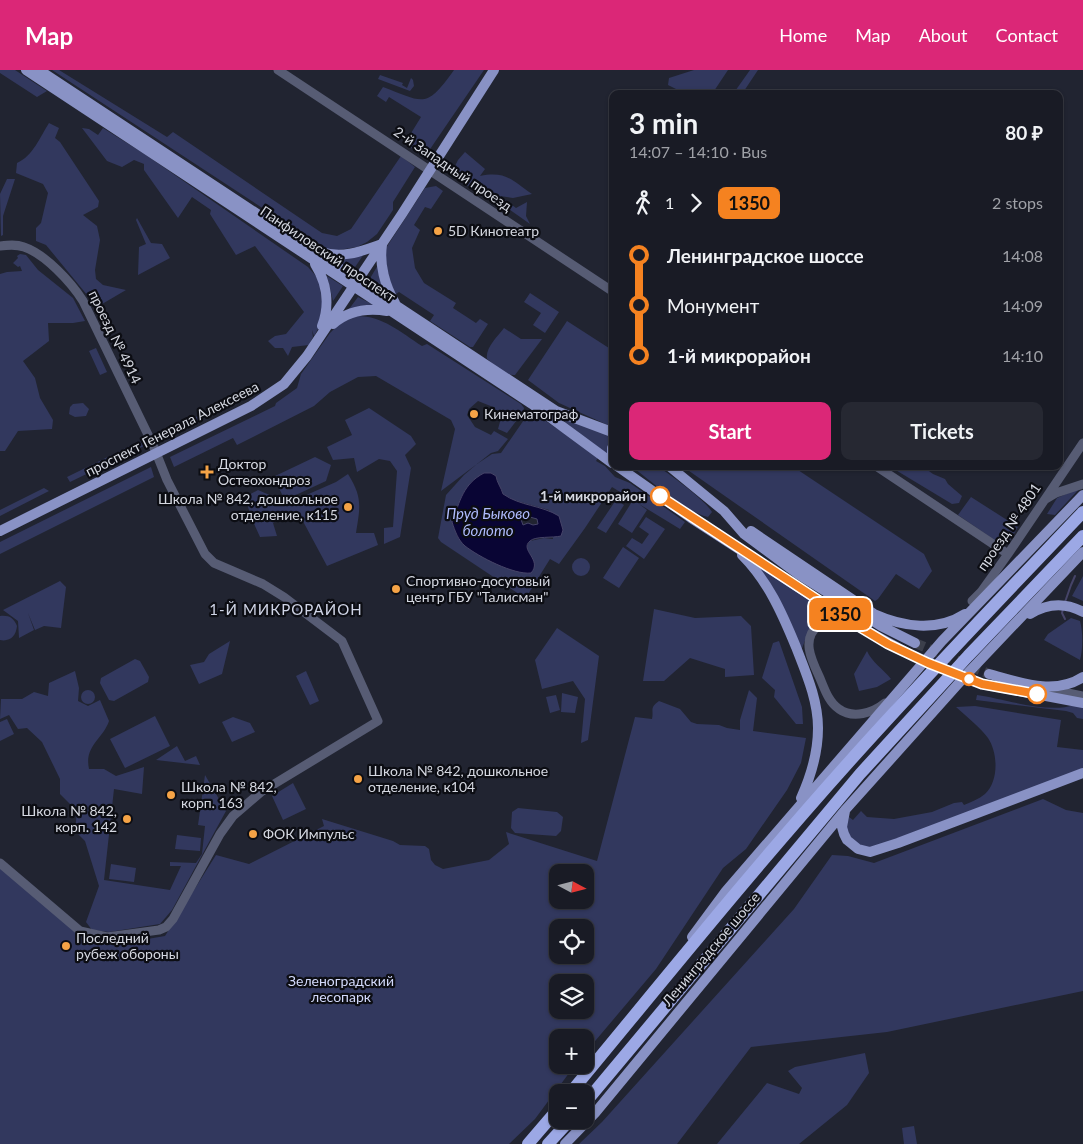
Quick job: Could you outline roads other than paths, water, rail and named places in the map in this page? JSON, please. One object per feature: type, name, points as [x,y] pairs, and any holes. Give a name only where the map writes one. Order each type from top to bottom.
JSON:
[{"type":"highway","name":"Ленинградское шоссе","points":[[578,1084],[750,876],[848,763],[953,648],[1083,512]]},
{"type":"highway","name":"Ленинградское шоссе","points":[[594,1092],[860,774],[968,656],[1083,536]]},
{"type":"highway","points":[[528,1144],[549,1120]]},
{"type":"highway","points":[[548,1144],[562,1129]]},
{"type":"main road","name":"Панфиловский проспект","points":[[31,70],[294,237],[356,284],[532,404],[609,461]]},
{"type":"main road","name":"Панфиловский проспект","points":[[31,70],[311,259],[356,284]]},
{"type":"main road","name":"проспект Генерала Алексеева","points":[[0,531],[268,396],[292,376],[356,284],[494,70]]},
{"type":"main road","points":[[294,237],[320,251],[340,256],[356,253],[382,244],[381,253],[392,308],[355,312],[341,317],[318,339]]},
{"type":"main road","points":[[311,259],[320,272],[326,293],[326,314],[318,339]]},
{"type":"main road","name":"Панфиловский проспект","points":[[392,308],[556,411],[609,431]]},
{"type":"main road","points":[[623,470],[858,626],[908,654]]},
{"type":"main road","points":[[673,470],[724,511],[788,557],[874,614],[902,624],[914,626],[933,624],[961,616],[974,604]]},
{"type":"main road","name":"Ленинградское шоссе","points":[[655,991],[726,891],[974,604],[1082,488]]},
{"type":"main road","points":[[724,511],[744,534],[798,574],[881,626],[915,643]]},
{"type":"main road","points":[[727,540],[750,563],[779,607],[814,695],[818,727],[817,752],[810,778],[796,809]]},
{"type":"main road","name":"Ленинградское шоссе","points":[[565,1144],[595,1113],[846,809],[967,674],[1083,552]]},
{"type":"main road","points":[[1013,626],[1041,607],[1051,604],[1071,606],[1083,612]]},
{"type":"main road","points":[[989,674],[1038,686],[1062,686],[1083,677]]},
{"type":"main road","points":[[982,684],[1081,701]]},
{"type":"main road","points":[[846,809],[842,827],[847,840],[858,849],[870,852],[1083,773]]},
{"type":"street","name":"2-й Западный проезд","points":[[278,70],[609,289]]},
{"type":"street","name":"проезд № 4914","points":[[0,246],[15,245],[30,249],[51,265],[77,292],[156,452],[167,480],[205,554],[214,563],[262,584],[284,597],[342,640],[378,721],[261,792],[233,816],[220,834],[173,919],[166,927],[159,930],[107,937],[80,931],[0,863]]},
{"type":"street","name":"проезд № 4801","points":[[974,604],[1083,443]]},
{"type":"street","points":[[1068,464],[1066,479],[1082,488]]},
{"type":"street","points":[[882,470],[1008,554]]},
{"type":"street","points":[[1045,500],[1056,493],[1082,488]]},
{"type":"street","points":[[858,626],[833,618],[820,624],[811,633],[808,644],[809,653],[828,697],[839,709],[860,714],[873,712],[895,695]]},
{"type":"street","points":[[1038,686],[1081,701]]},
{"type":"water","name":"Пруд Быково болото","points":[[484,473],[491,473],[496,476],[503,494],[516,501],[559,516],[563,530],[561,536],[536,538],[527,544],[534,564],[531,573],[515,571],[488,560],[465,546],[459,538],[452,522],[463,494],[477,477]],"holes":[[[519,514],[537,519],[538,524],[528,523],[523,525]]]},
{"type":"waterway","points":[[1065,602],[1075,576]]},
{"type":"waterway","points":[[1063,609],[1062,613],[1065,619]]},
{"type":"tunnel","points":[[915,643],[989,674]]},
{"type":"tunnel","points":[[909,654],[982,684]]},
{"type":"place","name":"5D Кинотеатр","points":[[438,231]]},
{"type":"place","name":"Кинематограф","points":[[474,414]]},
{"type":"place","name":"Доктор Остеохондроз","points":[[207,472]]},
{"type":"place","name":"1-й микрорайон","points":[[660,496]]},
{"type":"place","name":"Школа № 842, дошкольное отделение, к115","points":[[348,507]]},
{"type":"place","name":"Спортивно-досуговый центр ГБУ \"Талисман\"","points":[[396,589]]},
{"type":"place","name":"Школа № 842, дошкольное отделение, к104","points":[[358,779]]},
{"type":"place","name":"Школа № 842, корп. 163","points":[[171,795]]},
{"type":"place","name":"Школа № 842, корп. 142","points":[[127,819]]},
{"type":"place","name":"ФОК Импульс","points":[[253,834]]},
{"type":"place","name":"Последний рубеж обороны","points":[[66,946]]},
{"type":"district","name":"1-Й МИКРОРАЙОН","points":[[286,610]]},
{"type":"park label","name":"Зеленоградский лесопарк","points":[[341,990]]}]
